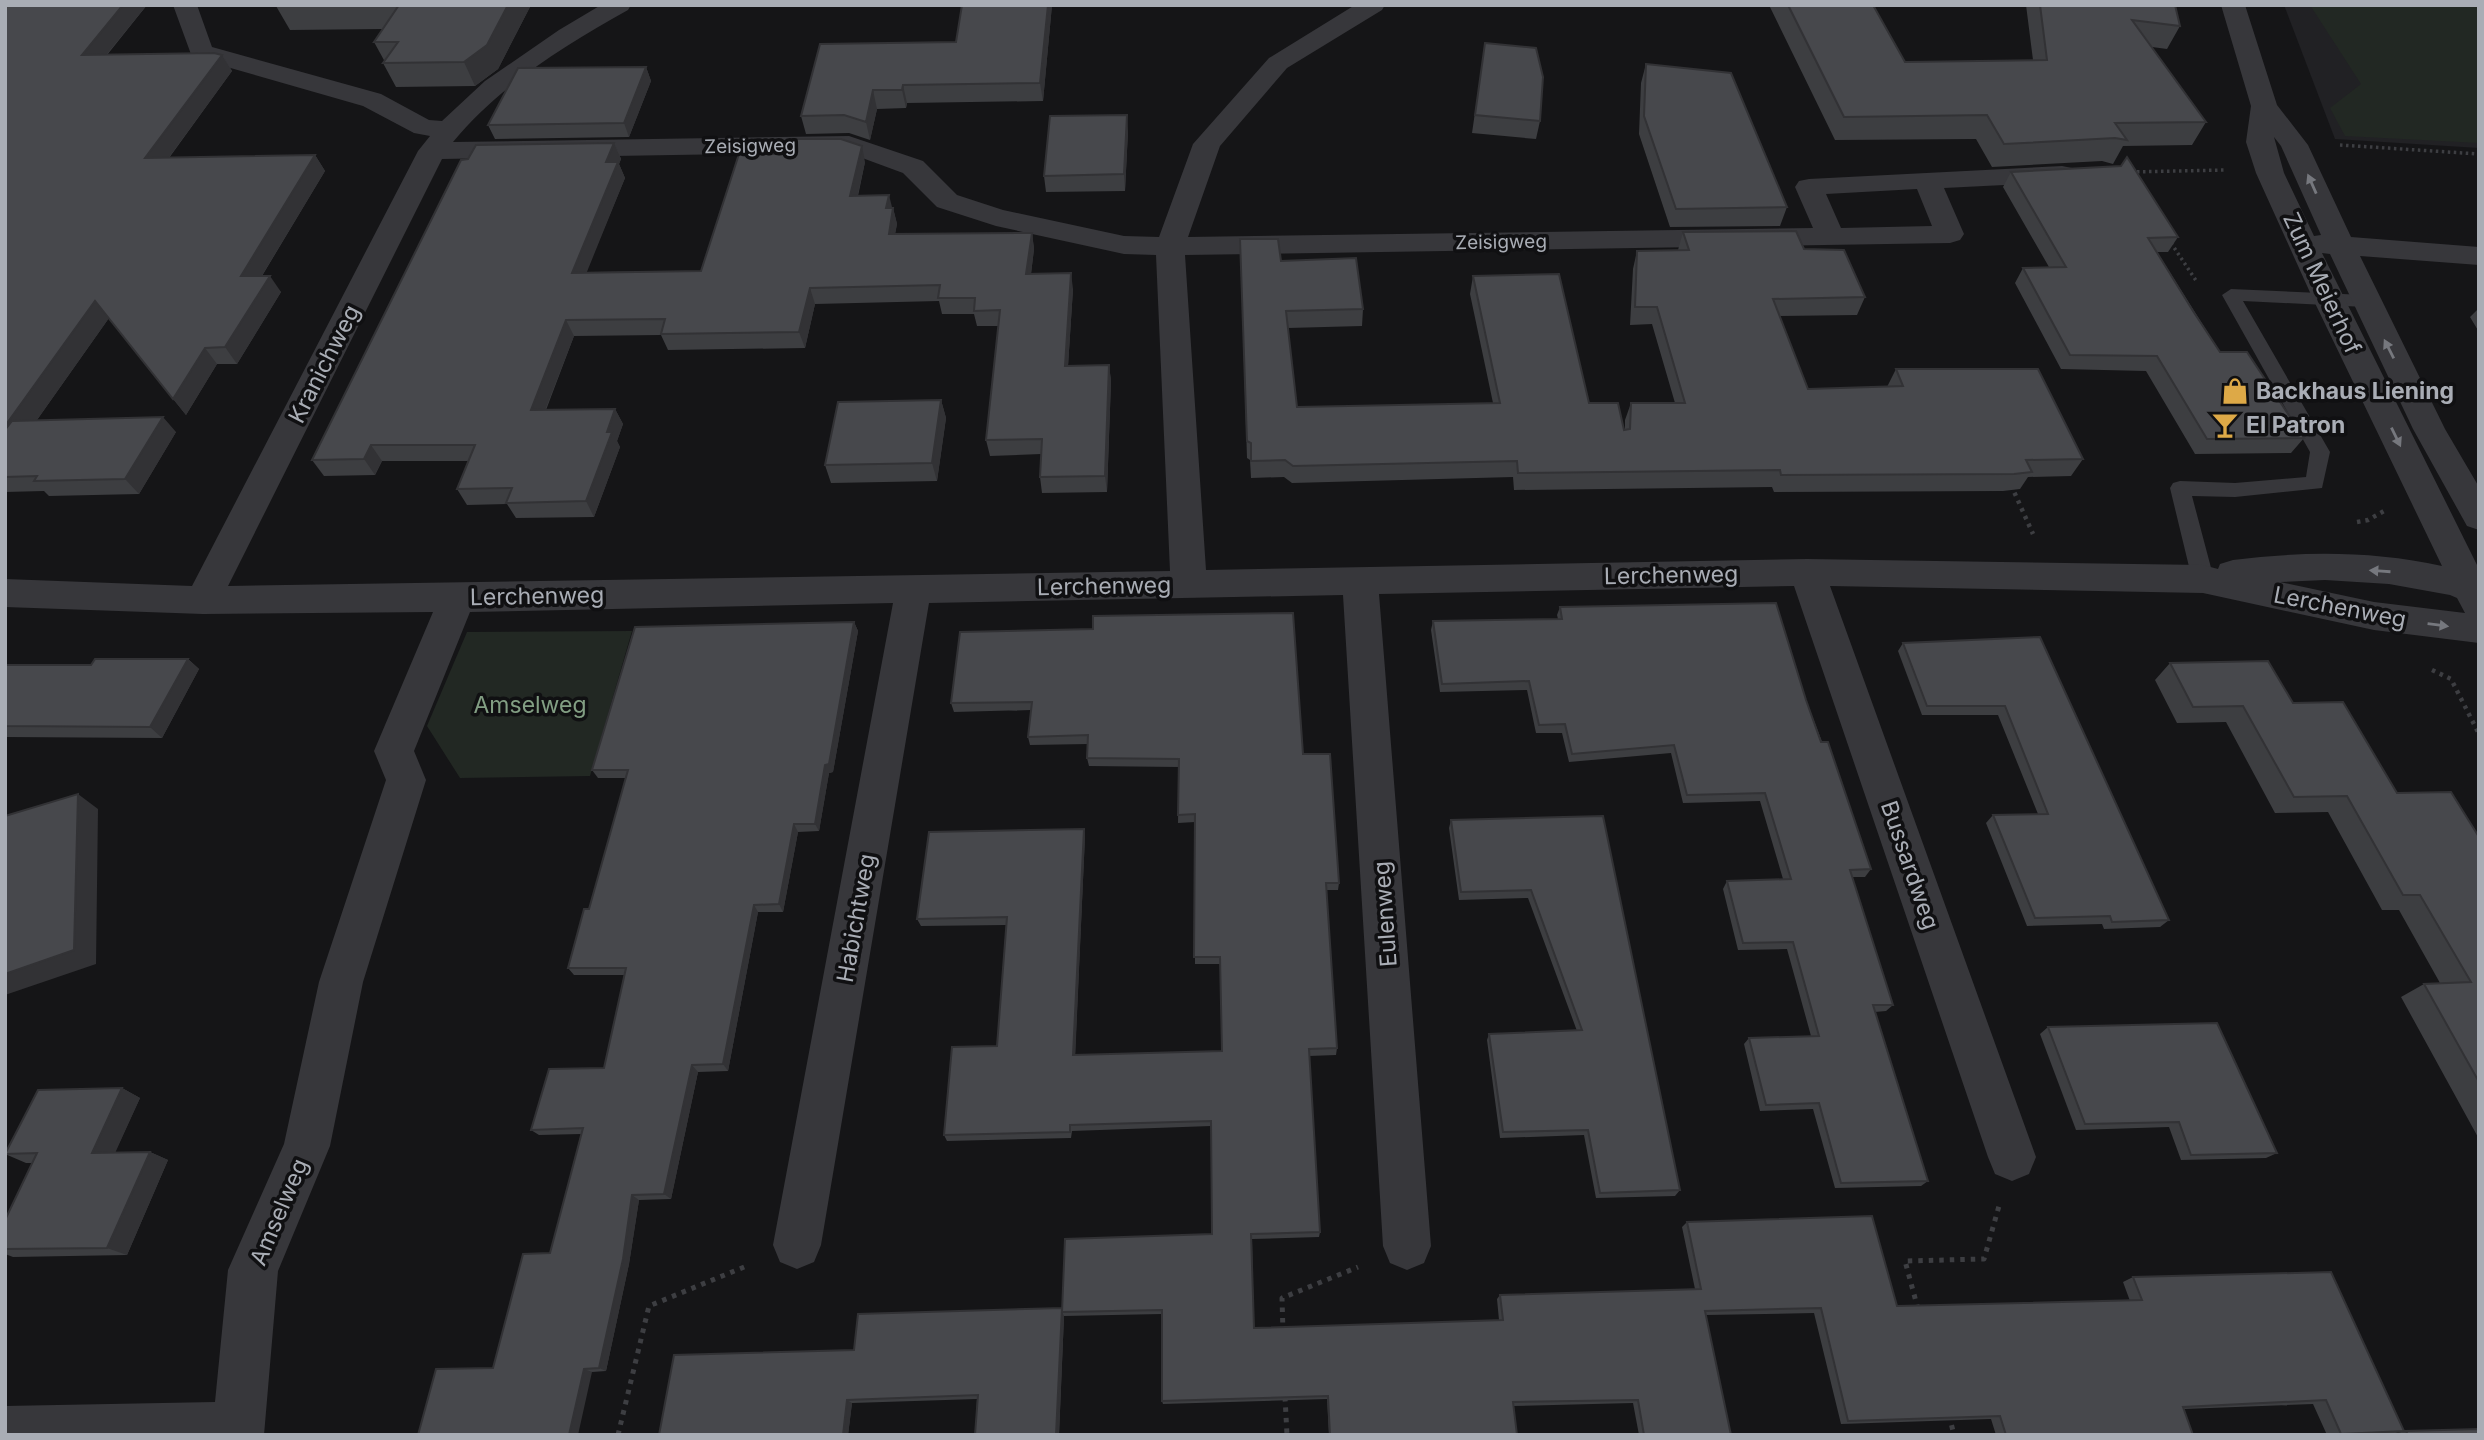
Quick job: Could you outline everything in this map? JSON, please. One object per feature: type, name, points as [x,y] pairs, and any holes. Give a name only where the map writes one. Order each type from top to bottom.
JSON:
[{"type":"street","points":[[185,5],[201,52],[372,100],[423,127],[440,140]]},
{"type":"street","name":"Kranichweg","points":[[203,600],[440,140],[476,100],[587,23],[619,5]]},
{"type":"street","points":[[1189,584],[1170,246],[1207,144],[1278,63],[1373,5]]},
{"type":"street","name":"Zum Meierhof","points":[[2236,7],[2264,106],[2294,145],[2365,301],[2429,429],[2479,517]]},
{"type":"street","name":"Zum Meierhof","points":[[2264,106],[2260,142],[2270,173],[2328,299],[2476,595]]},
{"type":"street","name":"Zeisigweg","points":[[440,140],[849,144],[913,167],[947,201],[996,217],[1124,245],[1950,234],[1927,180]]},
{"type":"street","points":[[1831,237],[1809,187],[2102,172]]},
{"type":"street","points":[[2302,243],[2479,256]]},
{"type":"street","name":"Lerchenweg","points":[[5,593],[203,600],[457,598],[1807,572],[2203,579],[2256,570],[2326,567],[2407,572],[2476,595]]},
{"type":"street","name":"Bussardweg","points":[[1807,572],[2012,1157]]},
{"type":"street","name":"Lerchenweg","points":[[2203,579],[2374,616],[2479,629]]},
{"type":"street","name":"Eulenweg","points":[[1360,582],[1407,1246]]},
{"type":"street","name":"Habichtweg","points":[[797,1245],[913,590]]},
{"type":"street","name":"Amselweg","points":[[238,1432],[253,1270],[307,1146],[341,982],[406,779],[394,751],[457,598]]},
{"type":"street","points":[[5,1432],[238,1432]]},
{"type":"lane","points":[[2203,579],[2180,488],[2235,490],[2315,483],[2320,452],[2231,295],[2365,301]]},
{"type":"path","points":[[2333,145],[2479,154]]},
{"type":"path","points":[[2102,172],[2236,171]]},
{"type":"path","points":[[2169,241],[2198,284]]},
{"type":"path","points":[[2008,477],[2052,576]]},
{"type":"path","points":[[2451,679],[2479,734]]},
{"type":"path","points":[[1920,1315],[1905,1261],[1984,1259],[2012,1157]]},
{"type":"path","points":[[618,1435],[649,1306],[797,1245]]},
{"type":"path","points":[[1283,1339],[1282,1298],[1407,1246]]},
{"type":"path","points":[[1285,1394],[1287,1435]]},
{"type":"path","points":[[1947,1408],[1954,1435]]},
{"type":"shaded area","points":[[2284,5],[2479,5],[2479,148],[2335,139]]},
{"type":"green space","points":[[2310,5],[2479,5],[2479,143],[2345,136],[2330,108],[2361,84]]},
{"type":"green space","name":"Amselweg","points":[[632,631],[590,776],[460,778],[427,726],[467,632]]},
{"type":"building","points":[[5,5],[123,5],[82,55],[222,55],[145,158],[315,155],[241,276],[270,276],[225,347],[205,348],[173,399],[95,301],[5,426]]},
{"type":"building","points":[[277,5],[369,5],[276,6]]},
{"type":"building","points":[[399,5],[508,5],[487,45],[464,62],[383,63],[398,42],[374,42]]},
{"type":"building","points":[[962,5],[1048,5],[1040,83],[903,85],[902,90],[873,90],[866,122],[844,115],[801,116],[820,44],[956,42]]},
{"type":"building","points":[[1788,5],[1873,5],[1905,62],[2047,60],[2040,5],[2175,5],[2180,26],[2132,20],[2206,122],[2115,123],[2127,140],[2115,138],[2004,144],[1987,115],[1844,117]]},
{"type":"building","points":[[1485,43],[1536,48],[1543,77],[1540,121],[1475,115]]},
{"type":"building","points":[[1646,64],[1731,73],[1787,207],[1676,209],[1644,116]]},
{"type":"building","points":[[646,67],[624,123],[488,125],[518,68]]},
{"type":"building","points":[[1127,115],[1124,174],[1044,176],[1050,116]]},
{"type":"building","points":[[796,139],[841,139],[862,146],[850,196],[889,195],[886,208],[893,208],[889,234],[1032,233],[1026,274],[1071,273],[1065,366],[1109,365],[1105,476],[1040,477],[1042,439],[986,440],[1000,310],[974,311],[975,298],[938,298],[940,285],[810,288],[799,332],[661,334],[665,319],[566,320],[531,410],[615,409],[607,432],[612,432],[586,501],[506,503],[512,488],[457,489],[475,445],[371,445],[364,459],[312,460],[461,160],[468,159],[476,145],[614,143],[606,162],[618,162],[572,273],[701,271],[739,154],[792,154]]},
{"type":"building","points":[[2127,157],[2178,237],[2148,238],[2193,311],[2220,352],[2247,352],[2304,438],[2207,439],[2157,356],[2070,355],[2023,268],[2066,267],[2011,172],[2121,166]]},
{"type":"building","points":[[1796,231],[1804,249],[1844,250],[1865,297],[1773,299],[1808,389],[1903,386],[1896,369],[2038,369],[2083,459],[2026,460],[2032,472],[2014,474],[1781,475],[1780,470],[1518,473],[1517,461],[1293,466],[1285,460],[1251,461],[1251,443],[1247,441],[1240,239],[1278,239],[1281,261],[1356,258],[1363,309],[1286,311],[1297,407],[1500,403],[1473,276],[1559,274],[1589,403],[1618,403],[1624,430],[1630,429],[1631,403],[1685,403],[1657,307],[1635,307],[1637,251],[1689,250],[1683,232]]},
{"type":"building","points":[[941,400],[932,463],[825,465],[838,402]]},
{"type":"building","points":[[163,417],[125,479],[34,481],[37,476],[5,477],[5,430],[12,421]]},
{"type":"building","points":[[1776,603],[1821,742],[1828,742],[1871,869],[1850,870],[1893,1005],[1873,1005],[1928,1181],[1841,1183],[1819,1103],[1766,1105],[1749,1038],[1819,1036],[1793,942],[1743,943],[1727,881],[1791,879],[1765,793],[1687,795],[1674,745],[1572,754],[1565,724],[1539,725],[1529,681],[1442,684],[1433,621],[1562,619],[1560,607]]},
{"type":"building","points":[[1293,613],[1303,754],[1330,754],[1339,883],[1326,883],[1337,1048],[1309,1049],[1320,1232],[1251,1234],[1254,1328],[1503,1320],[1500,1295],[1701,1289],[1687,1222],[1872,1216],[1897,1306],[2142,1300],[2133,1277],[2331,1272],[2404,1431],[2341,1434],[2326,1400],[2183,1407],[2193,1435],[2006,1435],[2000,1416],[1848,1421],[1821,1308],[1705,1311],[1731,1435],[1644,1435],[1638,1400],[1513,1402],[1517,1435],[1330,1435],[1328,1396],[1162,1401],[1162,1310],[1062,1312],[1065,1239],[1212,1234],[1211,1121],[1070,1125],[1070,1132],[944,1135],[952,1047],[997,1046],[1007,917],[917,919],[929,832],[1084,829],[1073,1055],[1222,1051],[1220,957],[1194,957],[1195,814],[1178,815],[1179,759],[1087,758],[1088,735],[1028,737],[1032,702],[951,703],[960,632],[1093,629],[1093,616]]},
{"type":"building","points":[[854,622],[829,764],[825,765],[815,824],[794,824],[779,904],[754,905],[723,1064],[692,1065],[664,1194],[632,1195],[623,1259],[599,1368],[584,1369],[569,1435],[418,1435],[436,1369],[493,1368],[523,1254],[550,1253],[583,1128],[531,1130],[549,1069],[604,1068],[626,968],[568,968],[584,909],[589,909],[628,770],[592,770],[635,627]]},
{"type":"building","points":[[2040,637],[2169,920],[2112,922],[2110,916],[2035,918],[1993,815],[2048,814],[2005,706],[1927,706],[1903,643]]},
{"type":"building","points":[[95,659],[188,659],[150,727],[5,726],[5,665],[91,665]]},
{"type":"building","points":[[2268,661],[2293,703],[2343,702],[2397,793],[2451,792],[2479,837],[2479,1082],[2424,984],[2471,982],[2420,895],[2403,895],[2347,796],[2294,797],[2243,706],[2193,707],[2170,663]]},
{"type":"building","points":[[78,794],[74,950],[5,974],[5,816]]},
{"type":"building","points":[[1603,816],[1680,1190],[1600,1193],[1588,1130],[1503,1132],[1489,1034],[1582,1030],[1531,890],[1461,892],[1451,820]]},
{"type":"building","points":[[2217,1023],[2277,1153],[2191,1155],[2179,1122],[2085,1124],[2048,1027]]},
{"type":"building","points":[[122,1088],[92,1153],[150,1152],[107,1248],[5,1249],[5,1220],[37,1153],[5,1154],[38,1090]]},
{"type":"building","points":[[1062,1308],[1056,1435],[975,1435],[978,1395],[847,1400],[843,1435],[659,1435],[674,1355],[854,1350],[858,1314]]},
{"type":"building","points":[[2479,1429],[2479,1435],[2408,1435],[2406,1431]]},
{"type":"place","name":"Backhaus Liening","points":[[2235,391]]},
{"type":"place","name":"El Patron","points":[[2225,425]]}]
